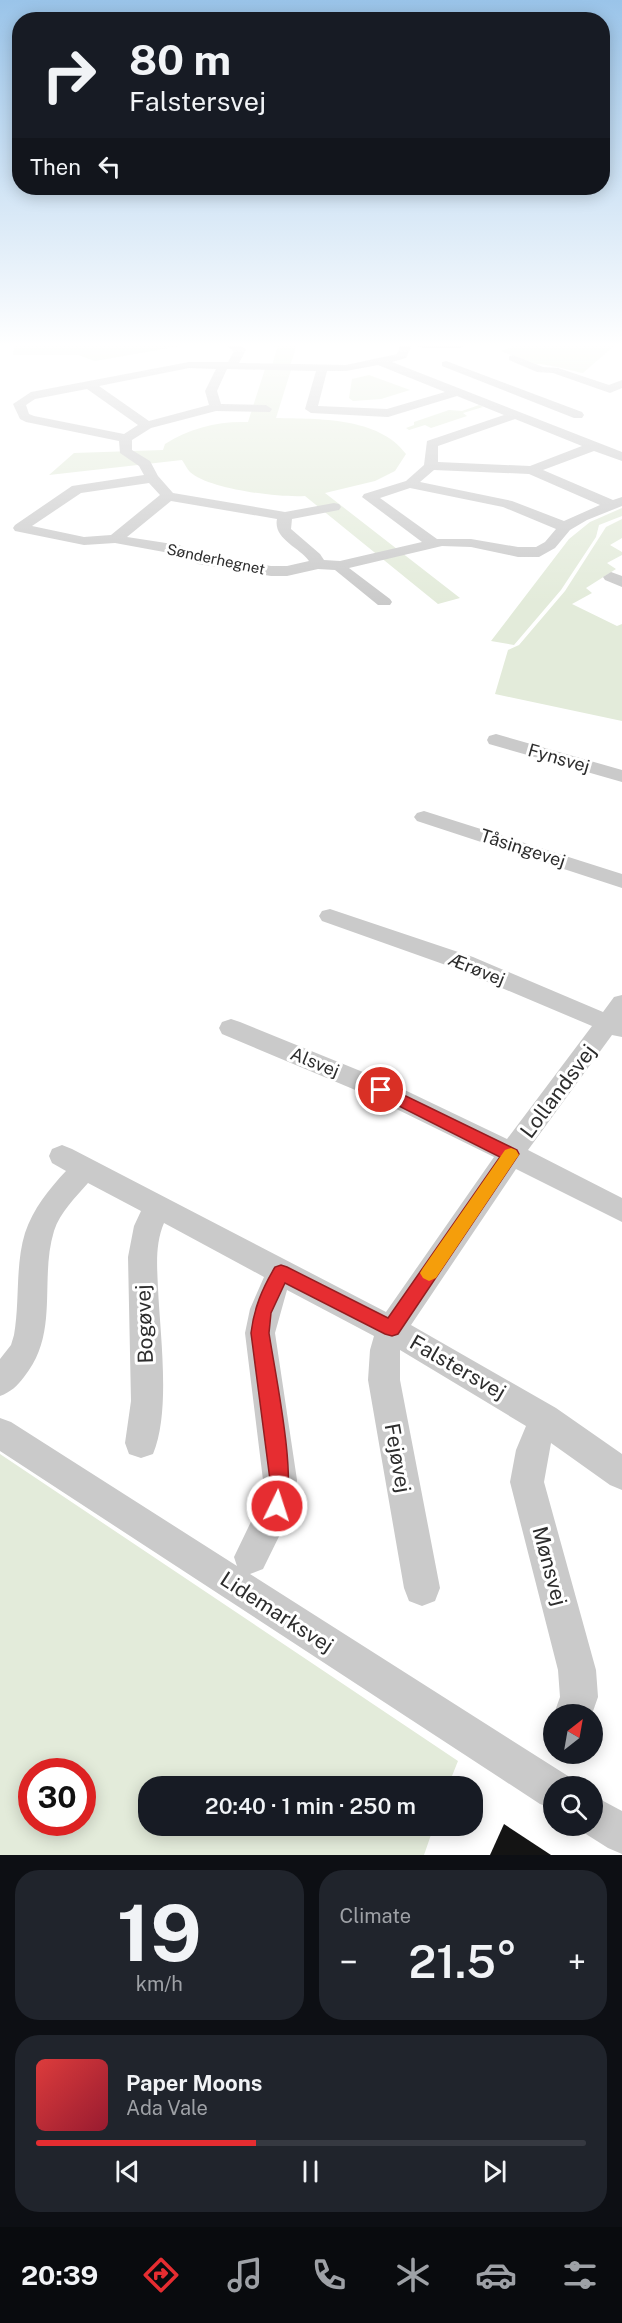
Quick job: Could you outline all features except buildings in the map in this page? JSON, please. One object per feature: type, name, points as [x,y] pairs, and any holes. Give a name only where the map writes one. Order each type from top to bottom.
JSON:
[{"type":"street","points":[[93,432],[126,438],[136,432]]},
{"type":"street","points":[[431,466],[432,444],[468,432]]},
{"type":"street","points":[[558,432],[622,457]]},
{"type":"street","points":[[126,438],[125,450],[145,464],[152,478],[168,496],[285,516],[334,507]]},
{"type":"street","points":[[531,470],[594,446]]},
{"type":"street","points":[[433,543],[369,497],[409,484],[431,466],[531,470],[617,503]]},
{"type":"street","name":"Sønderhegnet","points":[[152,478],[77,489],[16,531],[84,541],[114,539],[179,550],[198,559],[271,571],[286,571],[318,564],[340,566],[433,543],[462,542],[518,552],[539,552],[550,545],[565,527],[582,517],[617,503]]},
{"type":"street","points":[[409,484],[507,504],[565,527]]},
{"type":"street","points":[[114,539],[168,496]]},
{"type":"street","points":[[285,516],[284,531],[315,557],[318,564]]},
{"type":"street","points":[[340,566],[344,572],[384,602]]},
{"type":"street","name":"Fynsvej","points":[[496,740],[622,776]]},
{"type":"street","name":"Tåsingevej","points":[[424,817],[622,881]]},
{"type":"street","name":"Ærøvej","points":[[330,916],[617,1019]]},
{"type":"street","name":"Lollandsvej","points":[[392,1328],[511,1154],[617,1019]]},
{"type":"street","name":"Alsvej","points":[[231,1028],[381,1090],[622,1211]]},
{"type":"street","name":"Falstersvej","points":[[0,1382],[24,1352],[31,1331],[36,1250],[41,1229],[73,1162],[392,1328],[475,1375],[545,1419],[622,1474]]},
{"type":"street","name":"Bogøvej","points":[[141,1443],[147,1401],[142,1257],[148,1226],[158,1207]]},
{"type":"street","points":[[251,1557],[277,1506],[280,1480],[260,1333],[262,1313],[281,1272]]},
{"type":"street","name":"Fejøvej","points":[[392,1328],[385,1350],[384,1380],[422,1588]]},
{"type":"street","name":"Mønsvej","points":[[545,1419],[532,1450],[527,1482],[577,1670],[579,1697],[577,1704]]},
{"type":"street","name":"Lidemarksvej","points":[[0,1433],[543,1783]]},
{"type":"street","points":[[603,1822],[622,1834]]},
{"type":"green space","points":[[190,432],[380,433],[406,454],[395,471],[375,481],[325,493],[460,598],[438,604],[305,496],[262,494],[228,488],[199,478],[190,472],[182,460],[49,475],[74,453],[163,450],[165,444]]},
{"type":"green space","points":[[622,508],[622,516],[599,525],[596,537],[561,590],[514,645],[491,641],[569,539],[590,522]]},
{"type":"green space","points":[[622,519],[622,538],[610,545],[622,552],[622,555],[607,563],[616,569],[586,588],[592,593],[572,604],[617,626],[622,624],[622,721],[495,694],[508,650],[519,645],[565,591],[606,527]]},
{"type":"green space","points":[[0,1454],[458,1761],[452,1776],[138,1776],[138,1836],[431,1836],[424,1855],[0,1855]]},
{"type":"slow traffic","points":[[429,1273],[511,1155]]},
{"type":"route","points":[[277,1506],[280,1480],[260,1333],[262,1313],[281,1272],[392,1328],[511,1154],[381,1090]]}]
